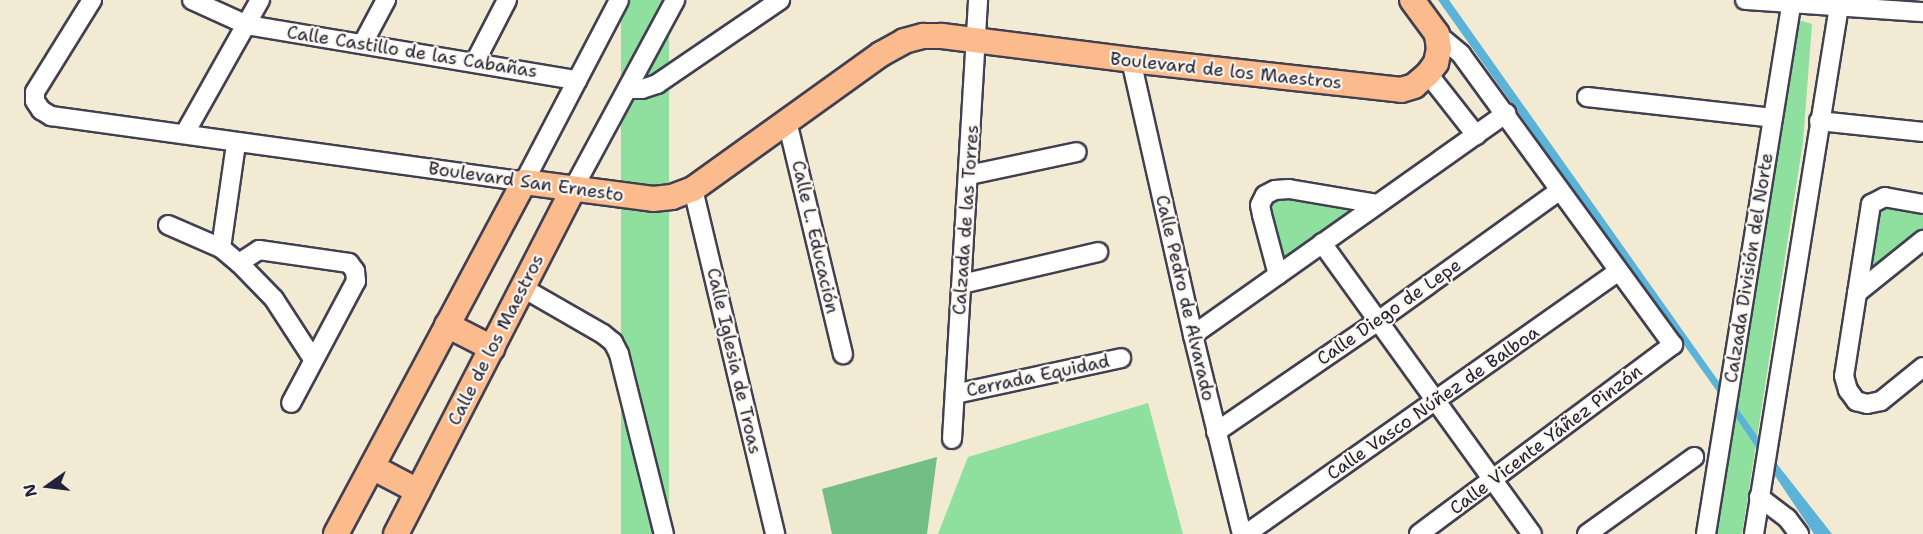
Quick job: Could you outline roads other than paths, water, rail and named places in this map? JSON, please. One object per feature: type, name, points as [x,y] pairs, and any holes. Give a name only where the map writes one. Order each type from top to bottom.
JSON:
[{"type":"main road","points":[[1412,0],[1437,34],[1439,49],[1436,63],[1428,74]]},
{"type":"main road","name":"Boulevard San Ernesto","points":[[524,182],[652,199],[672,197],[693,189],[787,120],[904,41],[942,36],[976,42]]},
{"type":"main road","name":"Boulevard de los Maestros","points":[[976,42],[1401,90],[1414,86],[1428,74]]},
{"type":"main road","points":[[336,534],[524,182]]},
{"type":"main road","name":"Calle de los Maestros","points":[[396,534],[573,189]]},
{"type":"main road","points":[[447,325],[492,348]]},
{"type":"main road","points":[[372,467],[418,491]]},
{"type":"street","name":"Boulevard San Ernesto","points":[[92,0],[35,92],[35,101],[41,110],[51,116],[185,133],[236,144],[524,182]]},
{"type":"street","name":"Calle Castillo de las Cabañas","points":[[192,0],[247,25],[577,80]]},
{"type":"street","points":[[185,133],[260,0]]},
{"type":"street","points":[[363,43],[386,0]]},
{"type":"street","points":[[475,62],[507,0]]},
{"type":"street","points":[[524,182],[619,0]]},
{"type":"street","points":[[573,189],[675,0]]},
{"type":"street","points":[[628,89],[642,89],[657,84],[780,0]]},
{"type":"street","name":"Calzada de las Torres","points":[[952,439],[978,0]]},
{"type":"street","points":[[1745,0],[1840,4],[1923,12]]},
{"type":"street","name":"Calzada División del Norte","points":[[1706,534],[1792,1]]},
{"type":"street","points":[[1754,534],[1819,121],[1840,4]]},
{"type":"street","points":[[1437,34],[1461,54],[1619,271]]},
{"type":"street","name":"Calle Pedro de Alvarado","points":[[1131,60],[1192,335],[1244,534]]},
{"type":"street","points":[[1428,74],[1476,135]]},
{"type":"street","points":[[1587,97],[1773,118]]},
{"type":"street","points":[[1192,335],[1506,113]]},
{"type":"street","name":"Calle L. Educación","points":[[787,120],[843,354]]},
{"type":"street","points":[[1819,121],[1923,132]]},
{"type":"street","points":[[221,248],[236,144]]},
{"type":"street","points":[[969,175],[1077,152]]},
{"type":"street","name":"Calle Iglesia de Troas","points":[[693,189],[775,534]]},
{"type":"street","points":[[1278,275],[1260,204],[1265,195],[1275,190],[1289,189],[1377,204]]},
{"type":"street","name":"Calle Diego de Lepe","points":[[1216,432],[1378,321],[1560,190]]},
{"type":"street","points":[[1923,204],[1884,197],[1871,204],[1844,376],[1848,390],[1856,401],[1867,404],[1881,401],[1923,367]]},
{"type":"street","points":[[168,225],[221,248],[239,263],[274,299],[313,359]]},
{"type":"street","points":[[1857,293],[1923,240]]},
{"type":"street","points":[[1322,243],[1532,534]]},
{"type":"street","points":[[239,263],[259,250],[349,263],[355,271],[356,281],[291,403]]},
{"type":"street","points":[[962,284],[1098,252]]},
{"type":"street","name":"Calle Vicente Yáñez Pinzón","points":[[1419,534],[1673,345],[1619,271]]},
{"type":"street","name":"Calle Vasco Núñez de Balboa","points":[[1244,534],[1436,402],[1619,271]]},
{"type":"street","points":[[523,288],[613,342],[619,354],[664,534]]},
{"type":"street","name":"Cerrada Equidad","points":[[955,394],[1121,358]]},
{"type":"street","points":[[1587,534],[1694,457]]},
{"type":"street","points":[[1759,496],[1787,518],[1799,534]]},
{"type":"water","points":[[1438,0],[1449,0],[1777,464],[1832,534],[1814,534],[1739,422]]}]
